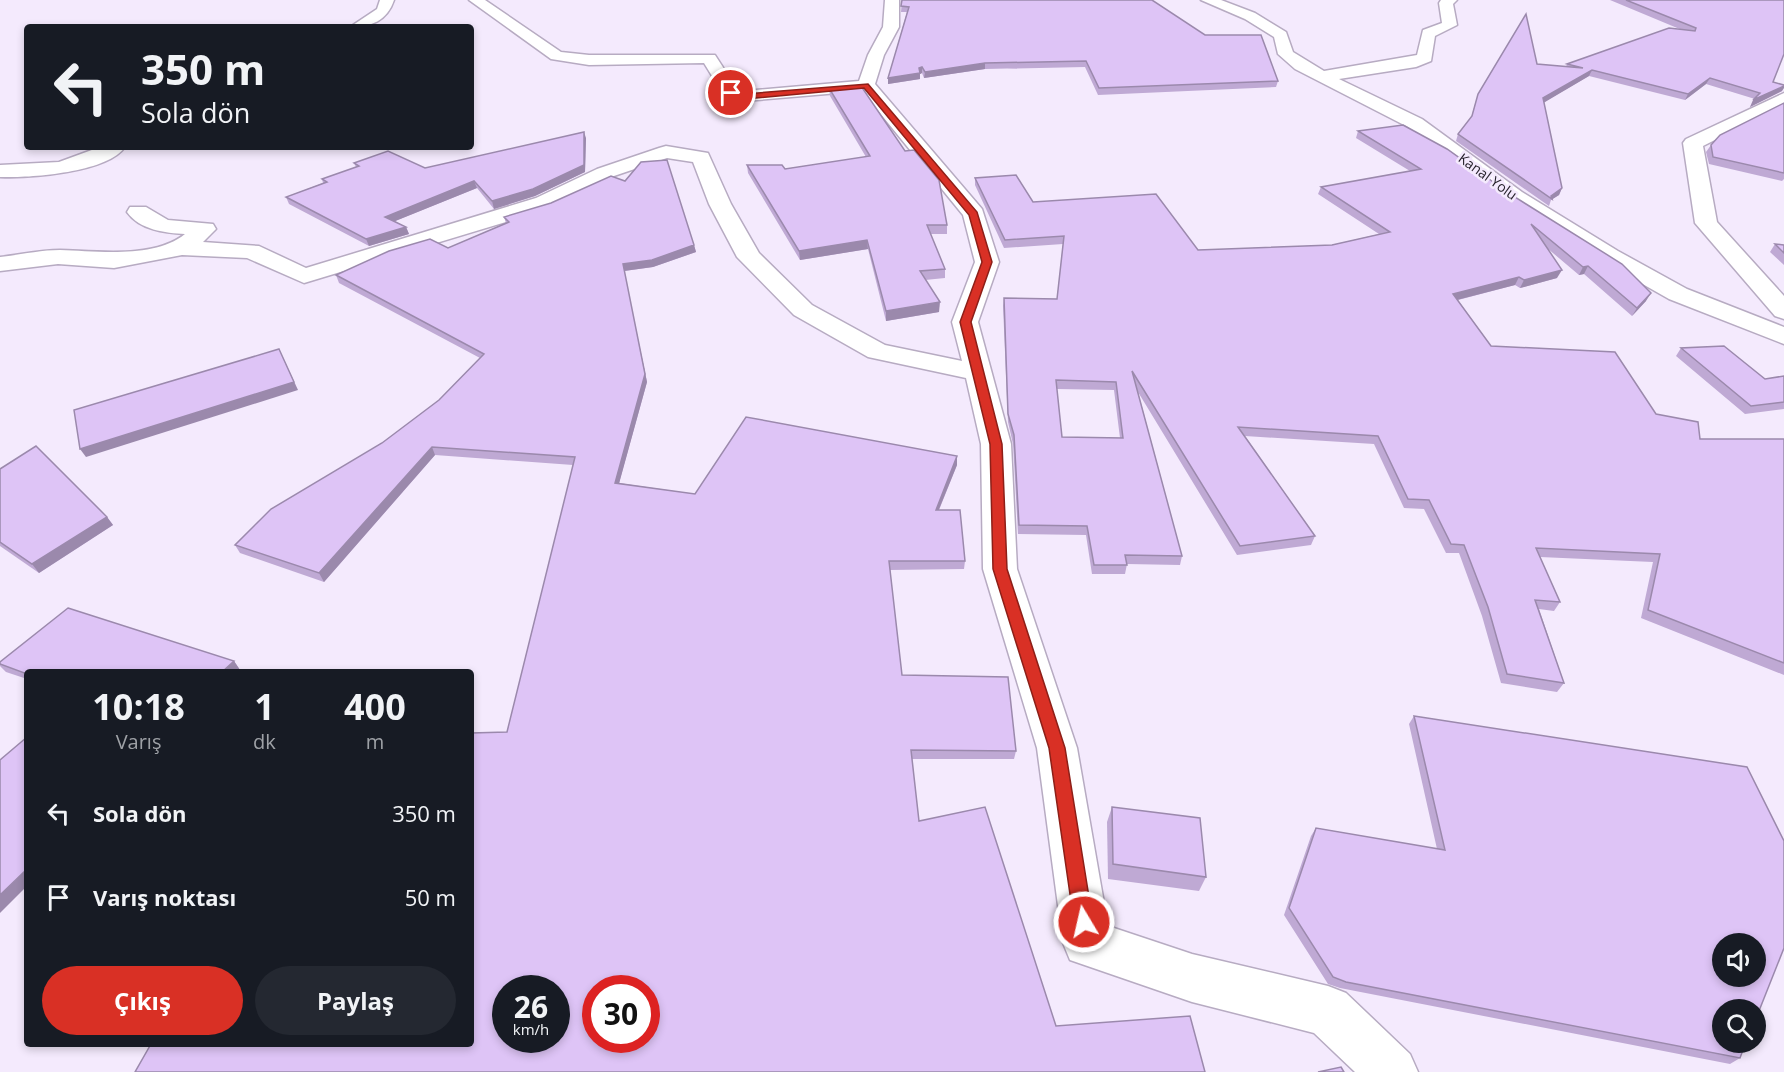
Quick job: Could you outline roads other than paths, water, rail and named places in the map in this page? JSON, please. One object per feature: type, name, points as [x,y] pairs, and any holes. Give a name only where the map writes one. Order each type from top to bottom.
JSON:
[{"type":"street","points":[[363,24],[383,11],[387,0]]},
{"type":"street","points":[[476,0],[557,56],[589,60],[709,58],[731,93],[745,96],[866,86]]},
{"type":"street","points":[[866,86],[876,55],[891,27],[892,0]]},
{"type":"street","name":"Kanal Yolu","points":[[1208,0],[1250,16],[1281,35],[1286,54],[1301,66],[1415,123],[1515,196],[1610,256],[1678,294],[1784,336]]},
{"type":"street","points":[[1323,76],[1398,66],[1425,58],[1428,33],[1450,25],[1446,3],[1450,0]]},
{"type":"street","points":[[866,86],[974,214],[987,262],[965,322],[996,444],[1000,569],[1057,748],[1087,943],[1192,978],[1328,1011],[1392,1072]]},
{"type":"street","points":[[1784,98],[1754,116],[1693,143],[1706,223],[1784,311]]},
{"type":"street","points":[[0,171],[59,169],[87,161],[109,150]]},
{"type":"street","points":[[0,264],[58,257],[114,261],[182,248],[251,251],[304,276],[544,203],[604,173],[666,152],[701,157],[720,204],[749,257],[803,310],[877,351],[978,373]]},
{"type":"street","points":[[138,212],[163,226],[205,229],[182,248]]}]
